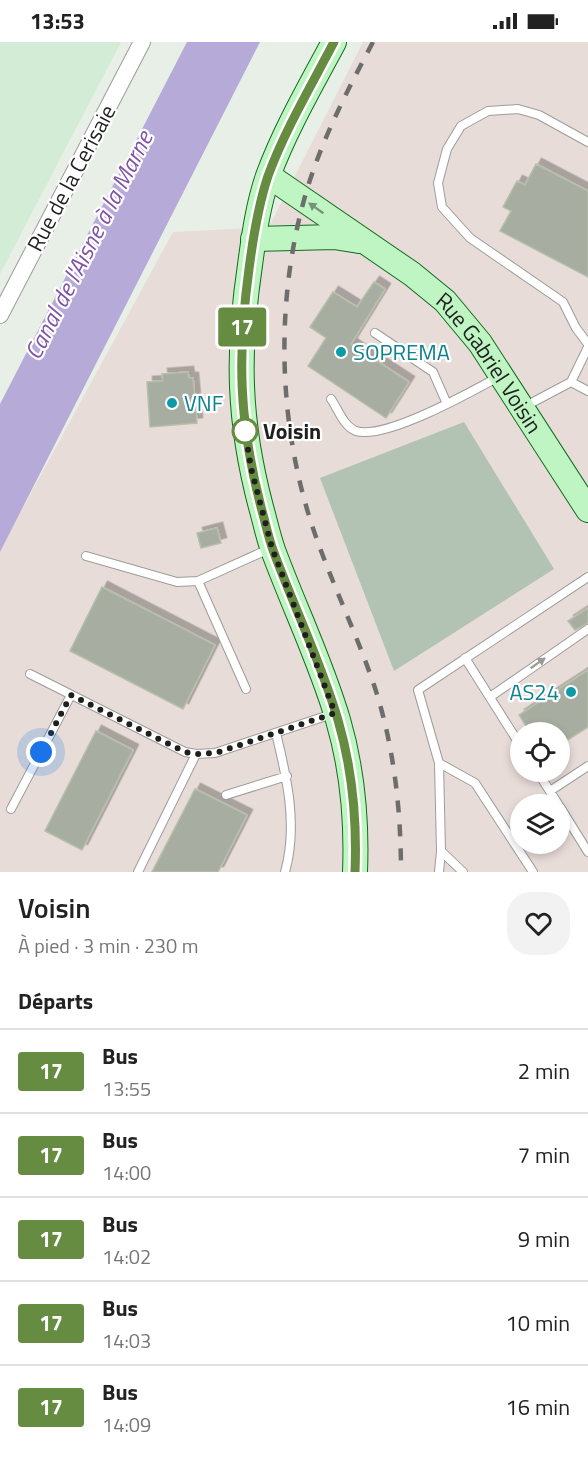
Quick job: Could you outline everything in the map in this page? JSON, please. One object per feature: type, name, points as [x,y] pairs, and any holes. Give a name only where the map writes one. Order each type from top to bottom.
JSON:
[{"type":"street","name":"Rue de la Cerisaie","points":[[0,315],[142,42]]},
{"type":"street","points":[[334,42],[269,176],[253,239],[242,323],[242,391],[251,468],[272,548],[335,713],[350,779],[356,840],[355,872]]},
{"type":"street","name":"Rue Gabriel Voisin","points":[[269,176],[412,274],[445,301],[480,343],[588,510]]},
{"type":"street","name":"Rue Gabriel Voisin","points":[[253,239],[334,237],[363,242]]},
{"type":"lane","points":[[522,408],[571,382],[588,345],[562,302],[470,238],[442,207],[438,183],[447,149],[461,126],[488,111],[518,109],[539,115],[588,142]]},
{"type":"lane","points":[[375,333],[433,372],[447,404]]},
{"type":"lane","points":[[331,399],[348,427],[356,431],[371,433],[412,420],[501,375]]},
{"type":"lane","points":[[571,382],[588,392]]},
{"type":"lane","points":[[86,556],[177,582],[198,581],[272,548]]},
{"type":"lane","points":[[439,872],[441,851],[439,763],[418,690],[588,577]]},
{"type":"lane","points":[[198,581],[246,689]]},
{"type":"lane","points":[[490,697],[588,629]]},
{"type":"lane","points":[[465,658],[510,729]]},
{"type":"lane","points":[[30,674],[185,752],[196,754],[216,753],[335,713]]},
{"type":"lane","points":[[11,809],[71,695]]},
{"type":"lane","points":[[276,733],[287,776],[292,829],[285,872]]},
{"type":"lane","points":[[138,872],[196,754]]},
{"type":"lane","points":[[439,763],[475,783],[533,872]]},
{"type":"lane","points":[[550,791],[588,766]]},
{"type":"lane","points":[[226,795],[287,776]]},
{"type":"lane","points":[[544,782],[552,794]]},
{"type":"lane","points":[[570,823],[588,852]]},
{"type":"lane","points":[[441,851],[463,872]]},
{"type":"shaded area","points":[[0,42],[121,42],[0,274]]},
{"type":"shaded area","points":[[363,42],[588,42],[588,872],[0,872],[0,550],[173,232],[269,227]]},
{"type":"shaded area","points":[[464,422],[554,569],[394,671],[320,478]]},
{"type":"water","name":"Canal de l'Aisne à la Marne","points":[[187,42],[260,42],[0,552],[0,404]]},
{"type":"building","points":[[536,164],[588,191],[588,277],[500,231],[511,211],[503,207],[517,181],[525,185]]},
{"type":"building","name":"SOPREMA","points":[[374,282],[385,289],[351,344],[409,382],[386,418],[308,366],[326,338],[310,327],[333,292],[357,307]]},
{"type":"building","name":"VNF","points":[[188,372],[189,378],[193,378],[197,423],[150,427],[147,382],[163,381],[162,374]]},
{"type":"building","points":[[217,528],[221,543],[201,548],[197,533]]},
{"type":"building","points":[[102,587],[215,645],[183,709],[70,651]]},
{"type":"building","points":[[588,608],[588,623],[575,630],[568,621]]},
{"type":"building","name":"AS24","points":[[588,670],[588,727],[570,739],[570,722],[524,722],[519,715]]},
{"type":"building","points":[[96,731],[133,750],[82,850],[45,831]]},
{"type":"building","points":[[195,789],[247,815],[218,872],[152,872]]},
{"type":"railway","points":[[373,42],[325,139],[304,200],[289,279],[284,360],[287,400],[299,480],[325,561],[382,710],[392,756],[398,802],[401,872]]},
{"type":"bus line","name":"17","points":[[334,42],[289,130],[269,176],[260,207],[253,239],[242,323],[241,367],[243,415],[251,468],[272,548],[338,721],[350,779],[356,840],[355,872]]},
{"type":"place","name":"SOPREMA","points":[[341,352]]},
{"type":"place","name":"VNF","points":[[172,403]]},
{"type":"place","name":"Voisin","points":[[245,431]]},
{"type":"place","name":"AS24","points":[[571,692]]},
{"type":"route","points":[[41,752],[71,695],[185,752],[196,754],[216,753],[335,713],[272,548],[251,468],[245,431]]}]
